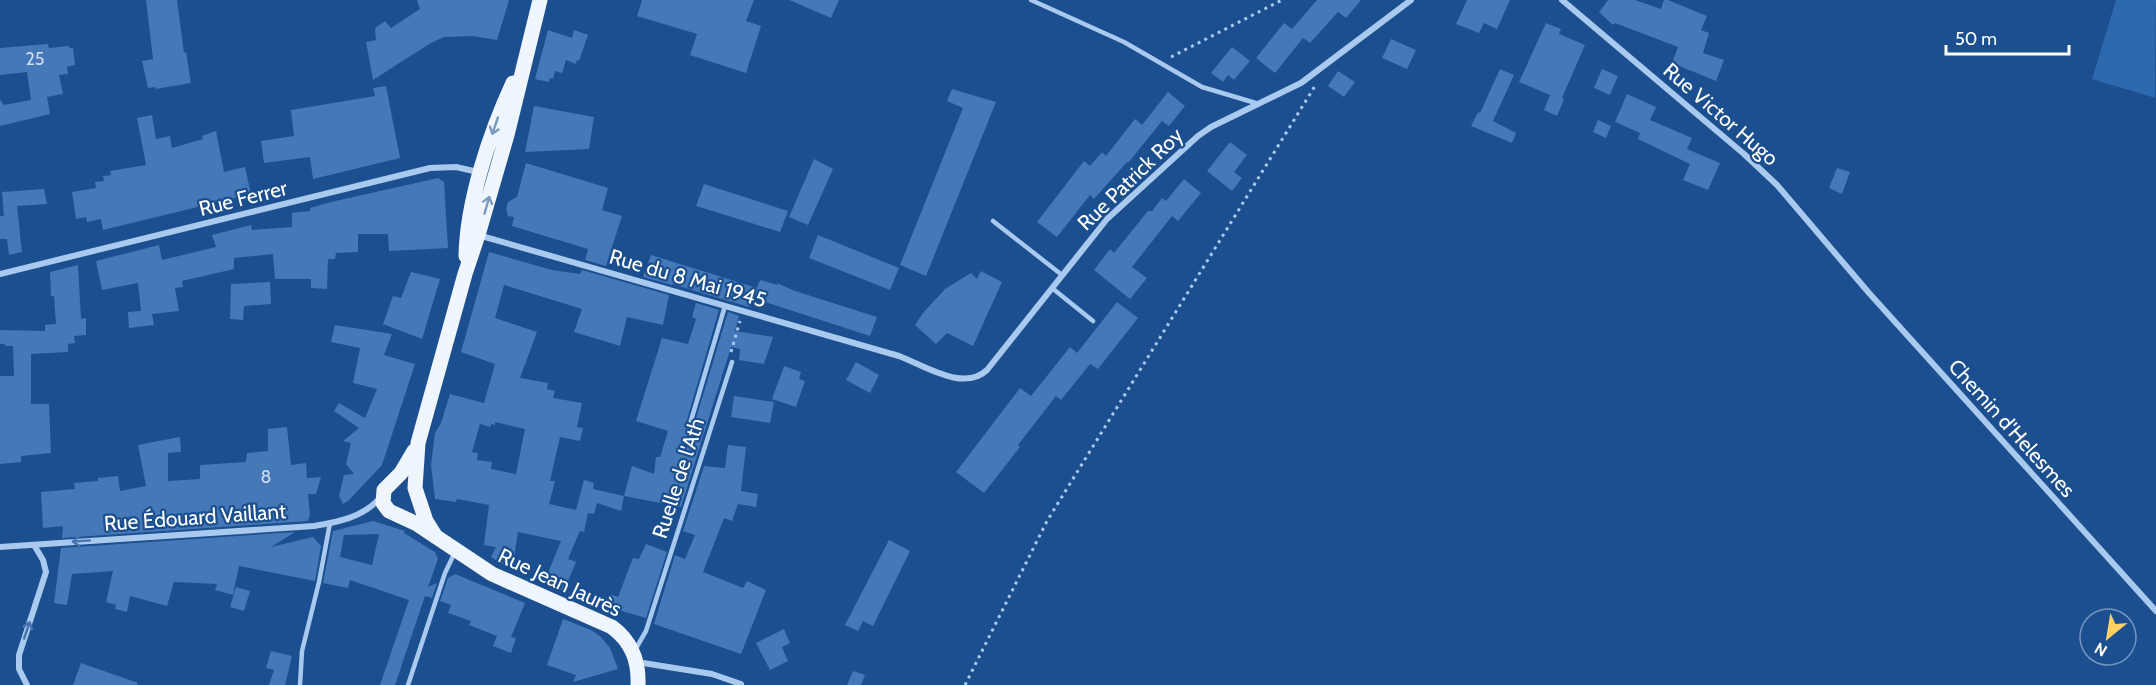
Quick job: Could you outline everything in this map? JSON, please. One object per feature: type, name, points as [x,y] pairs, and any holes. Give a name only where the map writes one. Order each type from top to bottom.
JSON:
[{"type":"main road","name":"Rue Jean Jaurès","points":[[540,0],[514,107],[488,175],[465,274],[418,443],[405,467],[387,486],[383,495],[386,507],[391,513],[435,537],[492,574],[612,627],[624,638],[635,657]]},
{"type":"main road","name":"Rue Jean Jaurès","points":[[418,443],[416,493],[426,521],[435,537]]},
{"type":"main road","points":[[393,482],[405,481],[416,493],[412,510],[398,515]]},
{"type":"main road","points":[[635,657],[638,685]]},
{"type":"street","name":"Rue Patrick Roy","points":[[899,356],[958,379],[977,378],[987,369],[1107,219],[1198,136],[1211,127],[1294,87],[1411,0]]},
{"type":"street","name":"Rue Victor Hugo","points":[[1562,0],[1744,154],[1784,193],[1846,266]]},
{"type":"street","name":"Rue Ferrer","points":[[0,274],[430,168],[456,167],[488,175]]},
{"type":"street","name":"Rue du 8 Mai 1945","points":[[473,233],[899,356]]},
{"type":"street","name":"Chemin d'Helesmes","points":[[1846,266],[2156,611]]},
{"type":"street","name":"Rue Édouard Vaillant","points":[[0,547],[303,527],[330,523],[365,512],[383,495]]},
{"type":"street","points":[[27,685],[19,669],[19,655],[46,572],[43,560],[34,545]]},
{"type":"street","points":[[635,657],[712,674],[741,684]]},
{"type":"lane","points":[[1031,0],[1124,42],[1202,87],[1259,104]]},
{"type":"lane","points":[[993,221],[1062,275]]},
{"type":"lane","points":[[1052,288],[1093,321]]},
{"type":"lane","points":[[690,424],[725,306]]},
{"type":"lane","name":"Ruelle de l'Ath","points":[[635,657],[646,630],[732,362]]},
{"type":"lane","points":[[300,685],[302,651],[319,582],[330,523]]},
{"type":"lane","points":[[408,685],[445,573],[455,552]]},
{"type":"path","points":[[1161,62],[1282,0]]},
{"type":"path","points":[[965,685],[1047,521],[1318,82],[1314,73]]},
{"type":"path","points":[[732,362],[730,351],[743,311]]},
{"type":"shaded area","points":[[2116,0],[2156,0],[2155,98],[2092,79]]},
{"type":"building","points":[[146,0],[177,0],[184,53],[186,52],[191,83],[156,89],[155,87],[148,88],[142,61],[153,59]]},
{"type":"building","points":[[417,0],[509,0],[497,40],[473,36],[444,37],[373,80],[366,42],[376,40],[375,28],[385,21],[391,28],[420,9]]},
{"type":"building","points":[[642,0],[754,0],[746,21],[761,26],[746,73],[690,55],[697,34],[637,16]]},
{"type":"building","points":[[789,0],[839,0],[831,18]]},
{"type":"building","points":[[1317,0],[1361,0],[1346,18],[1338,12],[1310,43],[1303,38],[1275,73],[1256,58],[1284,23],[1292,29]]},
{"type":"building","points":[[1467,0],[1510,0],[1497,29],[1484,23],[1479,33],[1456,24]]},
{"type":"building","points":[[1608,0],[1635,0],[1661,9],[1664,0],[1668,0],[1707,16],[1701,30],[1709,33],[1703,53],[1724,60],[1716,81],[1672,63],[1678,47],[1615,23],[1613,25],[1599,12]]},
{"type":"building","points":[[1546,23],[1561,29],[1559,34],[1585,45],[1562,98],[1564,99],[1557,116],[1544,110],[1550,95],[1519,82]]},
{"type":"building","points":[[548,30],[572,38],[574,30],[588,35],[579,61],[577,60],[576,64],[566,60],[562,73],[555,71],[553,79],[550,78],[549,82],[535,79]]},
{"type":"building","points":[[1391,39],[1416,50],[1407,69],[1382,58]]},
{"type":"building","points":[[48,44],[49,48],[69,46],[73,48],[75,65],[67,67],[68,74],[59,75],[63,94],[47,97],[50,114],[0,126],[0,100],[4,105],[31,100],[27,72],[0,75],[0,48]]},
{"type":"building","points":[[1232,47],[1250,61],[1234,80],[1228,75],[1223,82],[1211,73]]},
{"type":"building","points":[[1500,69],[1514,75],[1493,121],[1516,133],[1512,143],[1471,126],[1478,112],[1480,113]]},
{"type":"building","points":[[1602,69],[1618,76],[1610,95],[1594,88]]},
{"type":"building","points":[[1338,71],[1355,82],[1344,97],[1328,86]]},
{"type":"building","points":[[386,86],[400,158],[313,179],[310,157],[264,163],[261,141],[294,136],[291,110],[375,96],[373,88]]},
{"type":"building","points":[[952,89],[996,102],[926,276],[900,265],[963,108],[947,101]]},
{"type":"building","points":[[1168,92],[1185,106],[1169,126],[1162,121],[1128,163],[1094,199],[1090,195],[1057,237],[1037,222],[1084,161],[1090,166],[1102,152],[1106,156],[1135,119],[1142,125]]},
{"type":"building","points":[[1627,94],[1656,107],[1650,120],[1692,138],[1687,149],[1720,163],[1708,190],[1683,180],[1690,164],[1638,139],[1640,133],[1615,122]]},
{"type":"building","points":[[534,106],[594,117],[589,149],[525,152]]},
{"type":"building","points":[[152,115],[156,139],[170,136],[172,148],[203,139],[202,136],[216,131],[224,172],[245,167],[251,194],[103,230],[101,219],[87,222],[86,217],[76,219],[72,192],[96,188],[95,182],[104,181],[103,176],[111,175],[110,171],[146,165],[137,118]]},
{"type":"building","points":[[1598,120],[1611,126],[1606,138],[1593,132]]},
{"type":"building","points":[[1230,142],[1247,155],[1234,172],[1242,178],[1232,191],[1207,171]]},
{"type":"building","points":[[814,159],[833,169],[808,225],[789,217]]},
{"type":"building","points":[[526,163],[608,188],[602,210],[622,216],[606,266],[585,260],[588,249],[512,226],[514,217],[508,216],[506,209],[508,202],[517,197]]},
{"type":"building","points":[[1837,168],[1850,172],[1842,194],[1829,188]]},
{"type":"building","points":[[438,178],[444,182],[448,248],[389,251],[388,234],[358,234],[358,252],[336,253],[335,259],[328,259],[327,289],[311,288],[311,279],[275,279],[273,254],[234,258],[234,269],[182,281],[183,287],[175,288],[179,311],[152,314],[154,325],[129,328],[128,312],[141,311],[138,283],[102,290],[96,261],[159,245],[162,260],[216,247],[212,235],[251,225],[252,230],[292,227],[292,213],[310,211],[310,208],[331,202]]},
{"type":"building","points":[[1184,179],[1201,193],[1178,221],[1172,216],[1132,267],[1147,278],[1130,299],[1094,270],[1110,249],[1114,253],[1148,211],[1152,211],[1162,198],[1166,201]]},
{"type":"building","points":[[704,184],[788,211],[780,232],[696,206]]},
{"type":"building","points":[[44,189],[47,204],[17,206],[22,252],[9,255],[7,239],[0,239],[0,216],[4,216],[2,192]]},
{"type":"building","points":[[818,235],[899,268],[890,290],[809,258]]},
{"type":"building","points":[[489,252],[552,270],[580,274],[582,270],[669,295],[663,325],[627,317],[620,346],[574,332],[582,309],[504,285],[495,318],[537,332],[520,378],[548,383],[547,389],[555,391],[553,398],[582,403],[577,427],[583,428],[580,441],[560,437],[550,481],[555,481],[549,504],[576,510],[584,480],[594,483],[593,489],[624,496],[621,511],[597,503],[594,514],[588,513],[584,532],[580,531],[568,559],[576,562],[564,591],[544,583],[561,541],[518,532],[512,570],[491,557],[496,547],[484,545],[489,505],[457,499],[456,502],[435,499],[431,465],[435,433],[441,423],[450,394],[484,403],[495,364],[461,352]],"holes":[[[495,422],[525,429],[516,474],[491,469],[492,462],[477,460],[478,453],[472,452],[480,424],[490,427],[491,424],[495,425]]]},
{"type":"building","points":[[651,255],[757,288],[749,307],[643,277]]},
{"type":"building","points":[[78,265],[81,319],[86,318],[86,335],[74,336],[75,343],[68,344],[68,352],[31,354],[31,404],[49,404],[51,453],[21,456],[21,462],[0,464],[0,376],[14,376],[13,346],[0,344],[0,330],[45,331],[45,325],[56,324],[50,272]]},
{"type":"building","points":[[981,271],[1002,282],[973,346],[947,333],[936,344],[915,325],[945,289],[971,273],[977,279]]},
{"type":"building","points":[[411,272],[440,279],[422,339],[383,324],[393,296],[401,298]]},
{"type":"building","points":[[760,280],[777,285],[777,283],[877,317],[870,336],[753,298]]},
{"type":"building","points":[[270,282],[271,304],[244,306],[243,320],[230,319],[231,284]]},
{"type":"building","points":[[1117,302],[1138,318],[1098,369],[1090,364],[1061,400],[1056,396],[984,493],[956,472],[1020,388],[1031,396],[1070,347],[1077,353]]},
{"type":"building","points":[[696,303],[719,310],[686,423],[688,428],[694,425],[728,312],[739,316],[735,331],[773,337],[764,364],[739,360],[740,349],[731,347],[681,507],[624,496],[632,466],[654,474],[656,457],[660,457],[668,431],[636,421],[662,338],[688,344],[696,319],[692,317]]},
{"type":"building","points":[[335,325],[392,334],[384,355],[415,364],[382,465],[343,504],[339,496],[344,475],[354,474],[346,464],[351,443],[343,441],[359,428],[334,411],[339,403],[365,418],[377,389],[353,383],[360,348],[331,342]]},
{"type":"building","points":[[856,362],[879,375],[870,393],[846,380]]},
{"type":"building","points":[[784,366],[801,372],[799,379],[805,381],[796,407],[772,399]]},
{"type":"building","points":[[734,396],[774,402],[770,423],[731,417]]},
{"type":"building","points":[[287,427],[291,465],[306,463],[307,478],[321,477],[316,494],[308,494],[310,515],[308,521],[62,538],[63,526],[43,528],[41,492],[75,489],[74,483],[118,476],[120,491],[146,486],[138,445],[180,437],[181,452],[168,453],[168,481],[200,479],[200,465],[246,462],[247,453],[268,451],[268,429]]},
{"type":"building","points":[[728,445],[746,447],[741,491],[758,494],[756,507],[738,504],[732,521],[724,518],[703,572],[743,588],[747,581],[766,590],[741,654],[654,624],[675,555],[685,559],[695,535],[683,531],[704,466],[725,468]]},
{"type":"building","points":[[373,521],[405,531],[404,533],[435,552],[438,559],[428,587],[437,583],[432,598],[425,596],[395,685],[380,685],[409,600],[350,580],[348,588],[323,583],[333,531]],"holes":[[[379,534],[372,565],[340,557],[344,535]]]},
{"type":"building","points":[[295,532],[271,547],[313,537],[321,546],[315,581],[239,566],[233,595],[215,590],[217,584],[174,582],[167,606],[130,596],[127,612],[115,609],[116,605],[106,602],[113,571],[72,574],[67,605],[54,603],[61,548]]},
{"type":"building","points":[[889,540],[910,551],[873,626],[863,621],[858,631],[845,625]]},
{"type":"building","points":[[646,544],[667,552],[646,618],[605,606],[610,594],[618,597],[633,558],[639,559]]},
{"type":"building","points":[[455,574],[525,603],[511,637],[516,638],[511,653],[493,646],[497,636],[469,625],[471,621],[448,613],[451,605],[440,601],[448,578]]},
{"type":"building","points":[[236,587],[250,591],[244,611],[230,607]]},
{"type":"building","points":[[563,619],[600,636],[610,648],[618,669],[573,682],[576,675],[547,665]]},
{"type":"building","points":[[784,629],[790,643],[782,647],[788,661],[770,670],[756,643]]},
{"type":"building","points":[[271,651],[292,656],[285,685],[269,685],[274,670],[266,668]]},
{"type":"building","points":[[81,663],[138,683],[137,685],[73,685]]},
{"type":"building","points":[[853,671],[865,675],[861,685],[847,685]]}]
